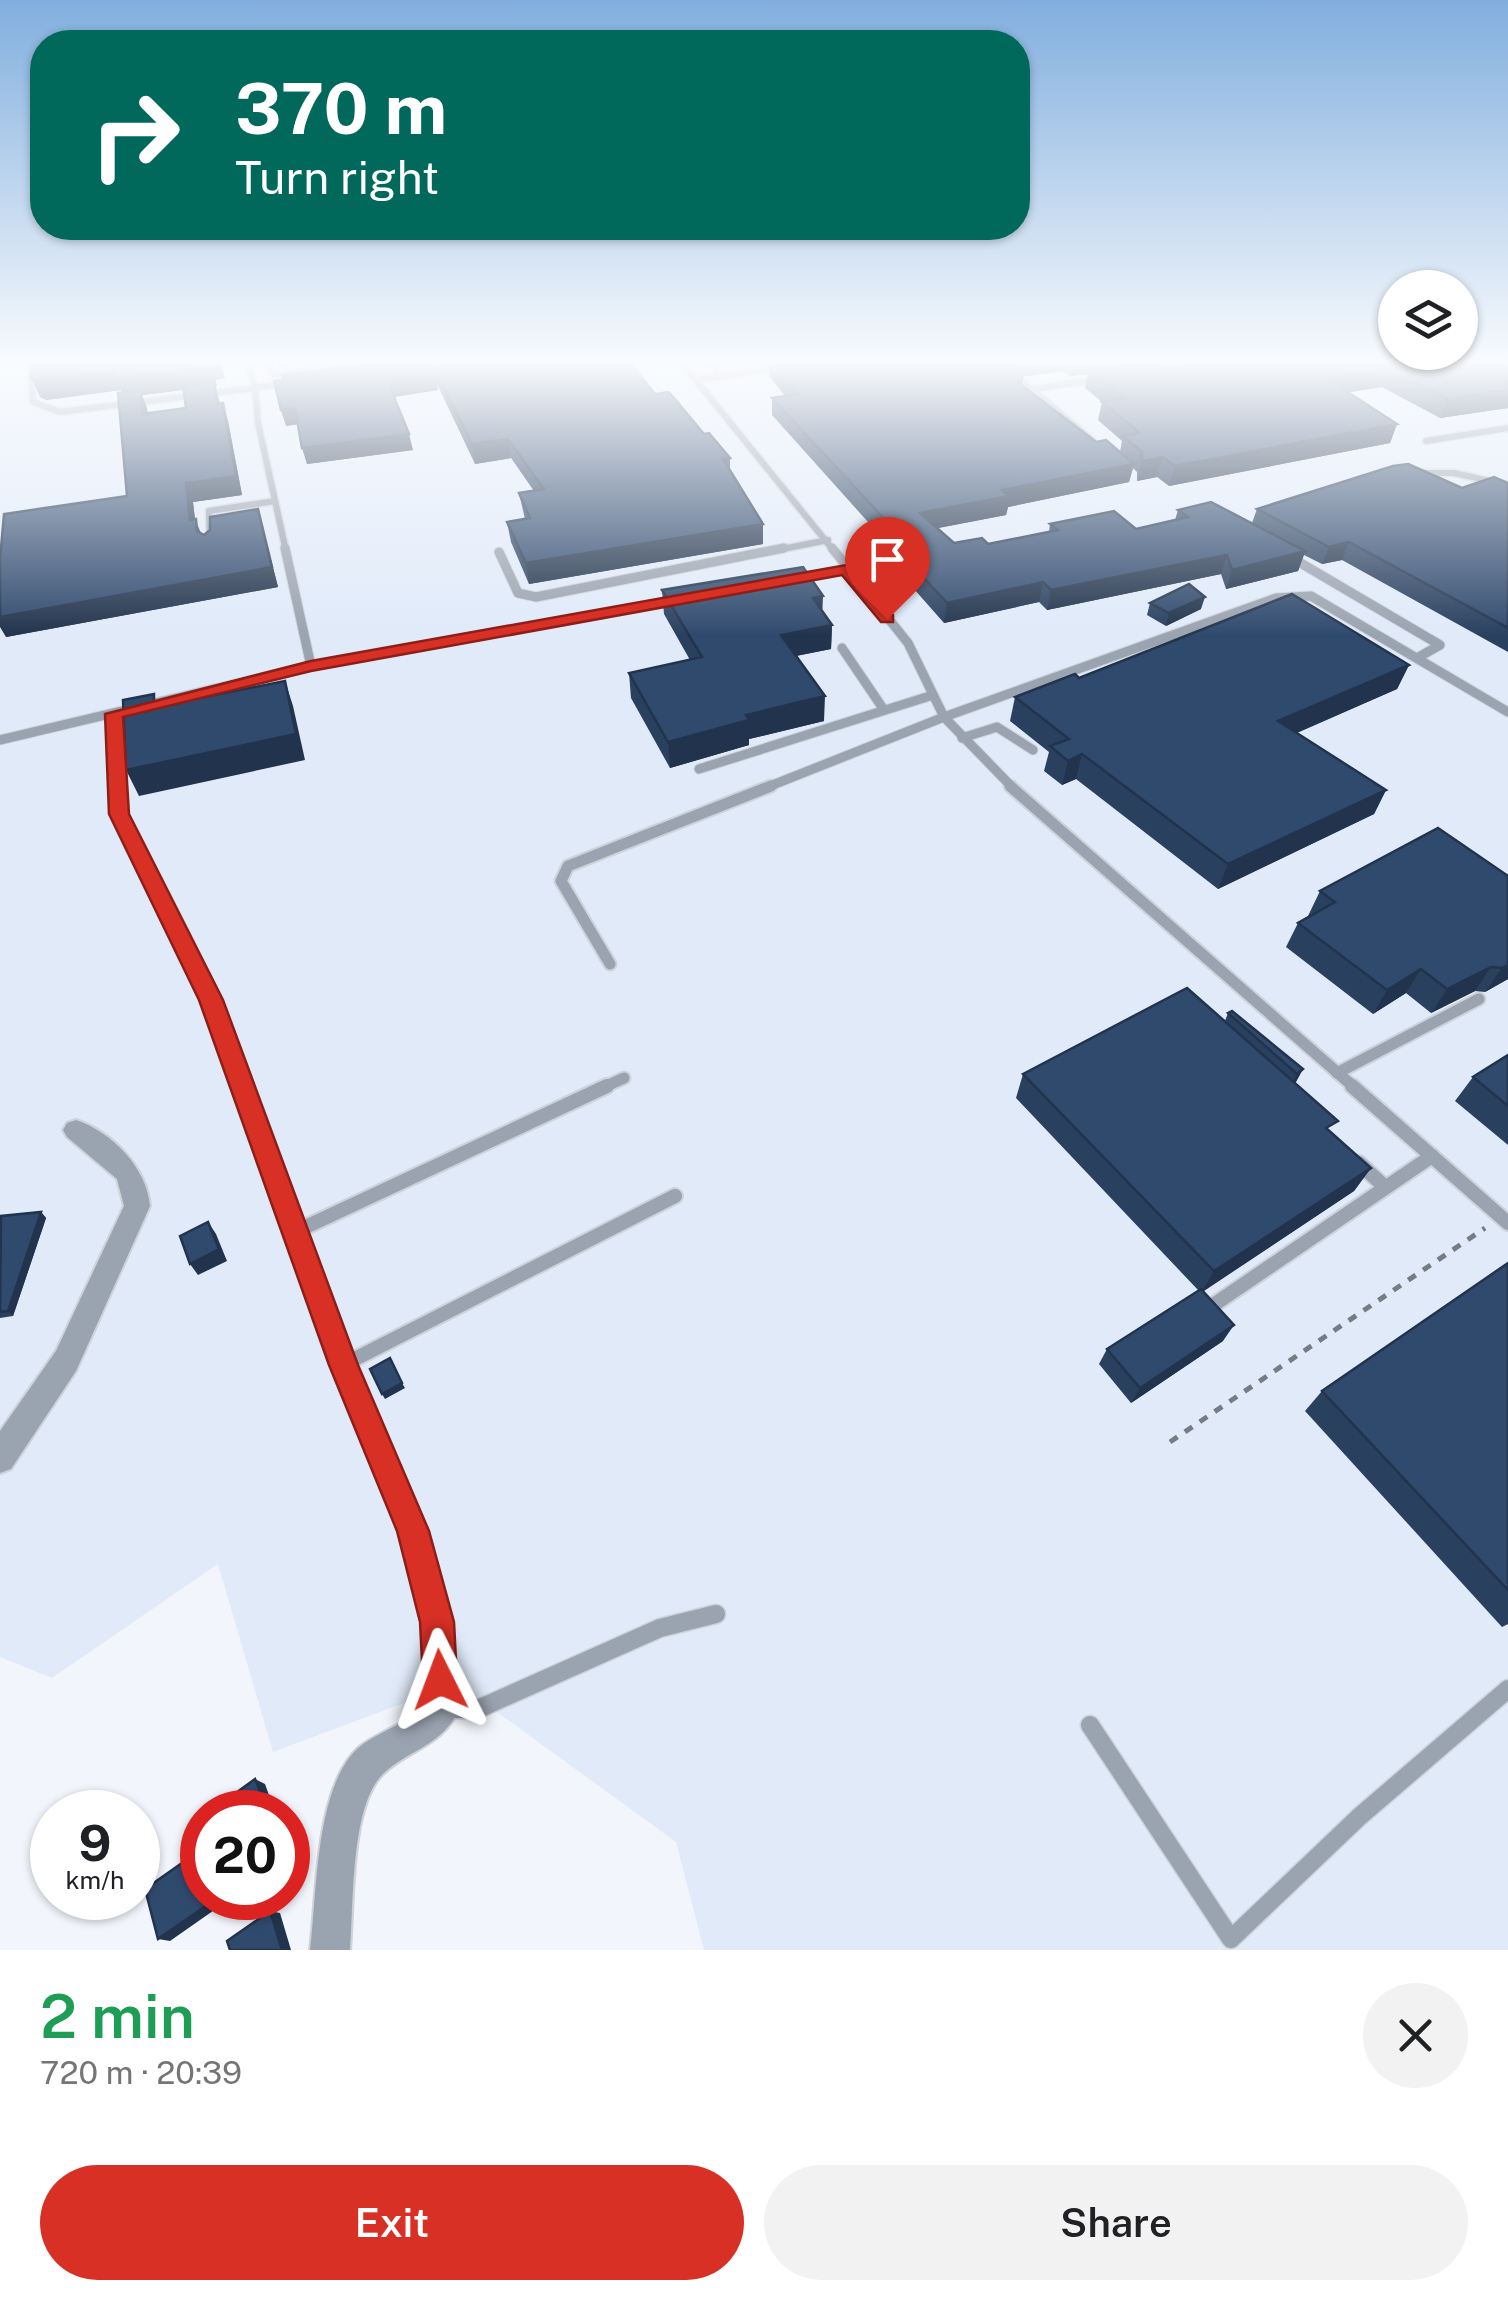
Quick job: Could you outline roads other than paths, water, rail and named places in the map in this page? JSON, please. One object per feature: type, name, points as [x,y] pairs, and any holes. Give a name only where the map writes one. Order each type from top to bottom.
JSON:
[{"type":"street","points":[[0,1458],[66,1361],[137,1206],[138,1185],[130,1173],[76,1130]]},
{"type":"street","points":[[330,1950],[348,1802],[357,1776],[370,1760],[422,1732],[442,1709]]},
{"type":"lane","points":[[267,454],[311,666]]},
{"type":"lane","points":[[757,454],[908,643],[944,717],[980,759],[1505,1220]]},
{"type":"lane","points":[[1395,476],[1433,471],[1508,485]]},
{"type":"lane","points":[[210,547],[210,511],[275,501]]},
{"type":"lane","points":[[499,552],[518,593],[536,596],[828,540]]},
{"type":"lane","points":[[1280,551],[1440,645],[1440,650],[1416,658]]},
{"type":"lane","points":[[783,581],[846,570]]},
{"type":"lane","points":[[610,964],[561,881],[568,866],[944,717],[1291,594],[1311,596],[1508,712]]},
{"type":"lane","points":[[0,740],[311,666],[690,598]]},
{"type":"lane","points":[[842,648],[884,710]]},
{"type":"lane","points":[[698,768],[933,696]]},
{"type":"lane","points":[[114,714],[119,814],[211,1000],[344,1365],[413,1531],[437,1622],[442,1709],[478,1709],[660,1628],[716,1614]]},
{"type":"lane","points":[[962,738],[998,726],[1033,750]]},
{"type":"lane","points":[[1338,1073],[1478,999]]},
{"type":"lane","points":[[297,1231],[624,1078]]},
{"type":"lane","points":[[1341,1147],[1385,1188]]},
{"type":"lane","points":[[1209,1308],[1432,1156]]},
{"type":"lane","points":[[344,1365],[676,1196]]},
{"type":"lane","points":[[1090,1725],[1234,1944],[1359,1816],[1508,1689]]}]
